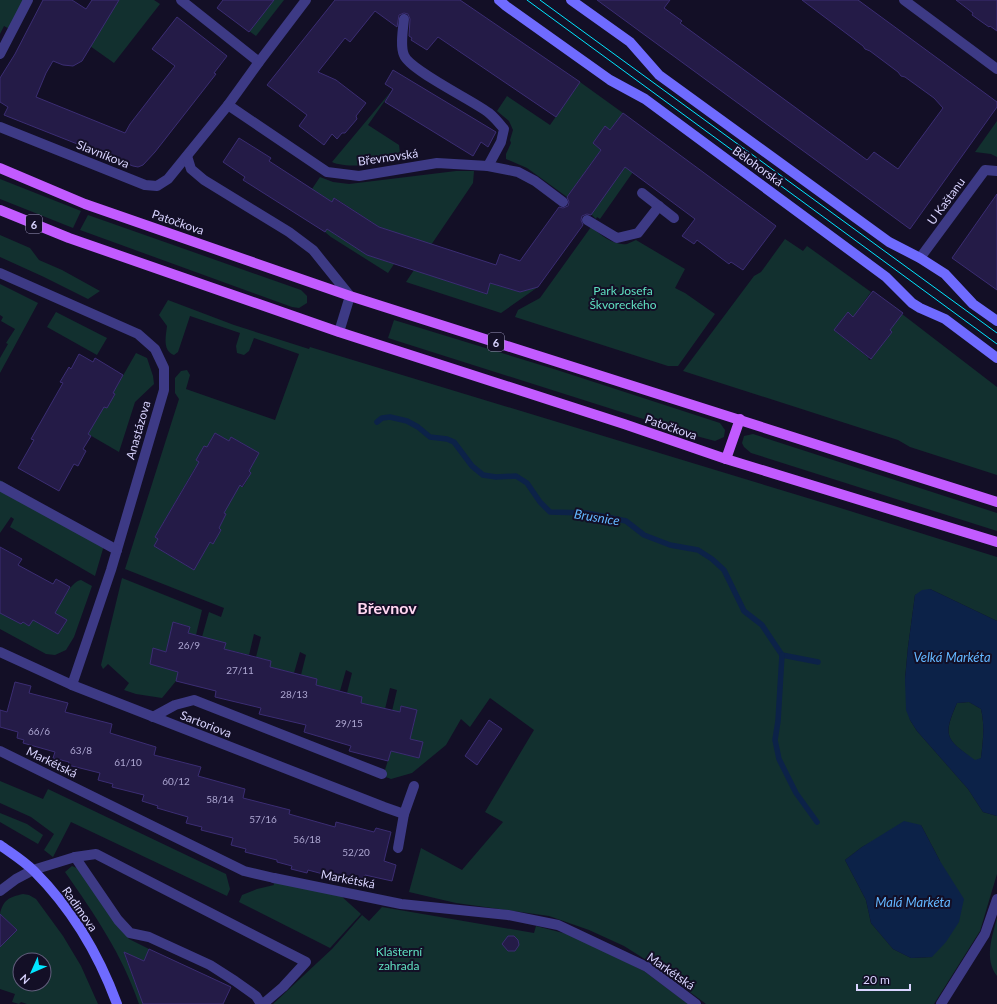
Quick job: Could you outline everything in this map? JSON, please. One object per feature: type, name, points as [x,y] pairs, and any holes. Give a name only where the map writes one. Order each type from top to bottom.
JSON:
[{"type":"main road","name":"Patočkova","points":[[0,168],[85,204],[350,296],[997,502]]},
{"type":"main road","name":"Patočkova","points":[[0,210],[69,238],[339,332],[624,424],[726,459],[997,542]]},
{"type":"main road","points":[[726,459],[740,419]]},
{"type":"street","points":[[0,54],[28,0]]},
{"type":"street","points":[[181,0],[258,62]]},
{"type":"street","points":[[306,0],[258,62],[228,105],[187,156],[191,169],[204,180],[288,232],[313,250],[350,296],[339,332]]},
{"type":"street","name":"Bělohorská","points":[[499,0],[610,80],[645,99],[886,277],[920,308],[945,319],[997,358]]},
{"type":"street","name":"Bělohorská","points":[[571,0],[630,42],[659,75],[889,242],[920,258],[945,274],[973,304],[997,321]]},
{"type":"street","points":[[904,0],[997,69]]},
{"type":"street","points":[[404,19],[402,34],[404,55],[408,62],[488,113],[504,129],[501,142],[488,166]]},
{"type":"street","name":"Břevnovská","points":[[228,105],[327,172],[359,176],[437,163],[488,166],[518,172],[563,202]]},
{"type":"street","name":"Slavníkova","points":[[0,127],[145,185],[156,186],[168,179],[187,156]]},
{"type":"street","name":"U Kaštanu","points":[[920,258],[985,170],[997,171]]},
{"type":"street","points":[[642,193],[674,218]]},
{"type":"street","points":[[587,220],[617,238],[638,233],[659,206]]},
{"type":"street","name":"Anastázova","points":[[0,273],[138,334],[155,349],[164,368],[164,390],[117,550],[72,685]]},
{"type":"street","points":[[0,486],[117,550]]},
{"type":"street","name":"Sartoriova","points":[[0,652],[72,685],[404,814]]},
{"type":"street","points":[[153,717],[174,705],[194,700],[382,774]]},
{"type":"street","name":"Markétská","points":[[0,751],[244,871],[401,904],[508,915],[558,925],[647,967],[696,1004]]},
{"type":"street","points":[[398,848],[404,814],[414,786]]},
{"type":"street","name":"Radimova","points":[[0,845],[33,870],[52,891],[72,918],[93,950],[110,985],[117,1004]]},
{"type":"street","points":[[0,891],[16,879],[33,870],[75,856],[96,854],[306,962],[283,987],[262,1004],[256,996],[210,965],[149,937],[130,933],[118,920],[75,856]]},
{"type":"street","points":[[941,1004],[985,934],[997,899]]},
{"type":"green space","points":[[0,0],[28,0],[13,31],[4,26],[0,34]]},
{"type":"green space","points":[[119,0],[154,0],[160,4],[114,63],[90,46]]},
{"type":"green space","points":[[274,0],[284,0],[256,36],[249,31]]},
{"type":"green space","points":[[580,82],[623,113],[610,130],[605,127],[593,143],[601,150],[567,197],[527,168],[506,159],[513,130],[509,121],[497,111],[507,96],[550,125]]},
{"type":"green space","points":[[393,89],[368,125],[399,145],[400,153],[393,160],[380,164],[354,166],[332,162]]},
{"type":"green space","points":[[997,121],[997,157],[991,154],[975,152]]},
{"type":"green space","points":[[625,167],[633,172],[600,219],[597,217],[596,219],[591,214]]},
{"type":"green space","points":[[456,171],[474,171],[473,183],[431,245],[379,227],[335,198],[332,202],[312,189],[320,177],[333,182],[349,184]]},
{"type":"green space","points":[[0,179],[81,211],[73,228],[0,199]]},
{"type":"green space","points":[[88,215],[301,290],[307,296],[307,303],[299,308],[292,307],[80,230]]},
{"type":"green space","name":"Park Josefa Škvoreckého","points":[[591,227],[613,242],[627,244],[636,240],[685,269],[675,288],[685,293],[715,314],[678,366],[668,366],[515,317],[518,310],[540,298]]},
{"type":"green space","points":[[327,229],[367,255],[394,264],[388,273],[331,237],[325,232]]},
{"type":"green space","points":[[0,235],[30,248],[39,260],[62,270],[100,291],[88,299],[0,257]]},
{"type":"green space","points":[[785,239],[803,251],[807,246],[871,292],[853,317],[847,313],[834,330],[869,358],[868,359],[870,360],[892,332],[890,330],[902,314],[997,387],[997,475],[910,447],[898,440],[683,371],[754,276],[761,272]]},
{"type":"green space","points":[[414,270],[486,294],[490,283],[520,292],[538,287],[501,313],[406,282]]},
{"type":"green space","points":[[0,284],[38,303],[0,373],[0,358],[8,344],[6,343],[15,329],[1,321],[3,317],[0,315]]},
{"type":"green space","points":[[168,300],[234,325],[309,349],[310,347],[997,557],[997,621],[930,589],[915,595],[905,679],[910,720],[917,731],[968,789],[983,812],[997,816],[997,874],[980,931],[934,1004],[706,1004],[651,963],[624,946],[589,930],[549,916],[456,903],[409,892],[421,848],[462,870],[503,822],[485,812],[534,730],[490,698],[470,727],[461,719],[446,745],[412,773],[391,779],[383,776],[391,751],[418,758],[422,743],[410,739],[417,710],[401,706],[397,722],[392,711],[397,690],[390,688],[385,709],[361,703],[362,697],[347,693],[352,673],[346,670],[340,691],[316,685],[317,679],[301,675],[306,655],[300,652],[294,673],[270,667],[271,661],[256,657],[261,637],[254,634],[249,655],[224,649],[226,643],[202,637],[209,612],[221,617],[224,608],[125,569],[179,399],[175,393],[175,378],[181,371],[187,370],[190,375],[186,389],[275,420],[299,354],[254,338],[249,351],[244,355],[237,353],[236,346],[240,333],[190,316],[178,352],[174,355],[170,353],[166,347],[167,326],[159,315]],"holes":[[[215,433],[229,441],[231,437],[259,453],[249,471],[251,473],[243,487],[237,484],[224,513],[226,514],[219,528],[221,530],[213,544],[207,541],[206,549],[194,570],[154,546],[158,539],[155,537],[195,468],[202,463],[196,460],[204,446],[207,447]],[[921,825],[940,861],[932,957],[911,958],[893,949],[871,923],[866,900],[845,860],[862,847],[882,836]]]},
{"type":"green space","points":[[56,312],[107,338],[97,355],[47,327]]},
{"type":"green space","points":[[394,320],[557,370],[720,423],[725,430],[724,437],[715,441],[700,437],[388,338]]},
{"type":"green space","points":[[136,353],[147,358],[154,384],[135,402],[119,452],[88,434],[100,413],[101,405],[107,408],[115,394],[113,393]]},
{"type":"green space","points":[[753,434],[997,513],[997,531],[751,453],[742,443],[744,436]]},
{"type":"green space","points":[[0,480],[105,542],[95,576],[10,527],[14,519],[11,517],[0,533]]},
{"type":"green space","points":[[122,578],[202,610],[196,635],[185,643],[190,627],[174,622],[166,652],[153,649],[150,664],[178,672],[176,681],[162,698],[136,694],[124,690],[129,683],[108,664],[103,669],[101,665]]},
{"type":"green space","points":[[81,580],[92,586],[74,637],[66,650],[55,655],[46,654],[0,629],[0,609],[7,616],[21,624],[23,622],[29,626],[33,620],[58,634],[66,620],[55,613],[73,585]]},
{"type":"green space","points":[[969,702],[981,709],[983,721],[981,758],[975,761],[953,742],[948,731],[957,703]]},
{"type":"green space","points":[[0,781],[43,799],[48,789],[226,874],[230,889],[227,896],[71,822],[53,857],[44,850],[54,834],[31,817],[0,803]]},
{"type":"green space","points":[[0,813],[27,824],[43,835],[38,844],[0,822]]},
{"type":"green space","points":[[72,866],[77,868],[129,939],[149,949],[144,961],[124,953],[143,1004],[139,1004],[124,968],[107,935],[65,872]]},
{"type":"green space","points":[[273,881],[340,895],[361,914],[330,948],[239,902],[242,895],[257,889],[274,885]]},
{"type":"green space","points":[[23,894],[29,895],[36,899],[63,936],[81,966],[98,1004],[27,1004],[21,1002],[19,1004],[12,1002],[15,994],[0,989],[0,947],[17,930],[0,914],[3,905],[10,898]]},
{"type":"green space","name":"Klášterní zahrada","points":[[382,907],[534,933],[536,926],[571,935],[644,971],[688,1004],[273,1004],[332,949],[362,915],[369,921]]},
{"type":"green space","points":[[997,918],[997,976],[991,962],[990,948]]},
{"type":"water","name":"Velká Markéta","points":[[930,589],[997,621],[997,816],[983,812],[968,789],[917,731],[906,710],[905,679],[908,647],[915,595],[922,590]],"holes":[[[969,702],[981,709],[983,727],[981,758],[975,760],[953,742],[948,730],[949,723],[957,703]]]},
{"type":"water","name":"Malá Markéta","points":[[904,821],[921,825],[940,861],[964,899],[959,922],[946,942],[932,957],[911,958],[893,949],[871,923],[866,900],[845,860],[862,847]]},
{"type":"building","points":[[43,0],[72,0],[86,9],[92,0],[119,0],[82,61],[73,66],[63,65],[53,61],[46,73],[36,97],[125,133],[130,124],[175,66],[152,49],[177,17],[227,56],[214,73],[216,74],[155,152],[143,165],[138,167],[133,166],[4,115],[8,107],[0,102],[0,78],[15,54]]},
{"type":"building","points":[[223,0],[274,0],[249,32],[217,8]]},
{"type":"building","points":[[335,0],[460,0],[580,82],[556,117],[438,37],[427,50],[411,40],[412,38],[409,36],[410,19],[408,14],[404,13],[399,15],[397,27],[375,11],[350,42],[345,38],[318,72],[336,80],[366,103],[356,116],[357,119],[345,133],[342,133],[337,139],[332,134],[324,145],[299,126],[307,115],[267,85]]},
{"type":"building","points":[[597,0],[670,0],[664,8],[682,21],[680,23],[867,160],[874,152],[898,169],[943,108],[934,98],[905,77],[901,76],[898,72],[870,51],[865,49],[802,0],[858,0],[997,102],[997,107],[910,229]]},
{"type":"building","points":[[956,0],[997,0],[997,31],[972,15],[973,13]]},
{"type":"building","points":[[393,70],[496,132],[488,147],[481,142],[473,156],[385,102],[393,89],[385,84]]},
{"type":"building","points":[[623,113],[776,226],[743,270],[731,262],[729,264],[697,240],[694,244],[682,236],[695,219],[625,167],[591,215],[587,214],[582,216],[581,220],[583,225],[538,287],[520,292],[490,283],[487,294],[367,255],[327,229],[325,232],[243,180],[245,177],[223,162],[239,138],[271,158],[269,161],[332,202],[334,198],[379,227],[496,265],[500,254],[520,261],[559,207],[563,208],[568,206],[569,202],[567,197],[601,150],[593,143],[605,126],[610,130]]},
{"type":"building","points":[[997,194],[997,290],[952,258]]},
{"type":"building","points":[[873,291],[903,313],[890,330],[892,332],[871,359],[834,330],[848,312],[853,317]]},
{"type":"building","points":[[79,354],[93,362],[95,358],[123,375],[107,408],[104,407],[88,434],[91,436],[83,449],[86,451],[78,466],[74,464],[59,491],[18,468],[34,440],[31,439],[63,383],[60,382],[69,367],[71,369]]},
{"type":"building","points":[[215,433],[229,441],[231,437],[259,453],[249,471],[251,473],[242,487],[240,485],[224,513],[226,514],[219,528],[221,530],[213,544],[210,542],[194,570],[154,546],[158,539],[155,537],[199,462],[196,460],[204,446],[207,447]]},
{"type":"building","points":[[0,547],[22,559],[18,565],[53,584],[56,579],[70,587],[55,613],[67,620],[58,634],[33,620],[29,626],[23,622],[21,624],[0,613]]},
{"type":"building","points":[[173,622],[190,627],[188,633],[226,643],[224,649],[271,661],[270,667],[317,679],[316,685],[362,697],[361,703],[400,712],[401,706],[417,710],[410,739],[423,742],[419,758],[391,751],[388,761],[349,751],[351,746],[304,732],[306,725],[259,714],[261,708],[215,697],[216,691],[176,681],[178,672],[150,664],[153,648],[166,652]]},
{"type":"building","points":[[15,682],[31,686],[29,693],[68,703],[65,712],[112,724],[110,733],[156,747],[154,755],[201,767],[198,776],[245,789],[243,798],[290,810],[289,814],[335,827],[336,822],[374,832],[376,828],[391,832],[384,861],[396,865],[392,881],[365,875],[364,880],[356,878],[356,881],[324,872],[323,874],[308,870],[307,873],[291,869],[292,866],[277,862],[277,860],[245,852],[246,849],[231,845],[233,838],[201,830],[202,827],[186,823],[188,817],[157,808],[158,806],[142,801],[144,795],[112,787],[113,784],[98,780],[100,773],[68,765],[69,762],[53,758],[55,752],[23,743],[24,740],[17,738],[18,732],[0,727],[0,710],[7,712]]},
{"type":"building","points":[[489,720],[502,729],[477,765],[465,756]]},
{"type":"building","points":[[0,914],[17,930],[0,947]]},
{"type":"building","points":[[508,936],[514,936],[518,940],[519,945],[515,951],[508,951],[502,944]]},
{"type":"building","points":[[149,949],[231,987],[223,1004],[143,1004],[124,952],[144,961]]},
{"type":"waterway","name":"Brusnice","points":[[377,422],[382,418],[390,417],[407,421],[418,427],[430,437],[447,439],[454,442],[472,466],[483,475],[496,477],[516,476],[527,483],[540,502],[550,512],[587,513],[626,521],[644,535],[670,545],[698,550],[712,559],[724,570],[744,611],[762,625],[782,655],[818,662]]},
{"type":"waterway","points":[[782,655],[778,721],[775,740],[779,759],[796,793],[817,822]]},
{"type":"tram line","points":[[527,0],[997,344]]},
{"type":"tram line","points":[[540,0],[997,333]]},
{"type":"district","name":"Břevnov","points":[[387,607]]}]
